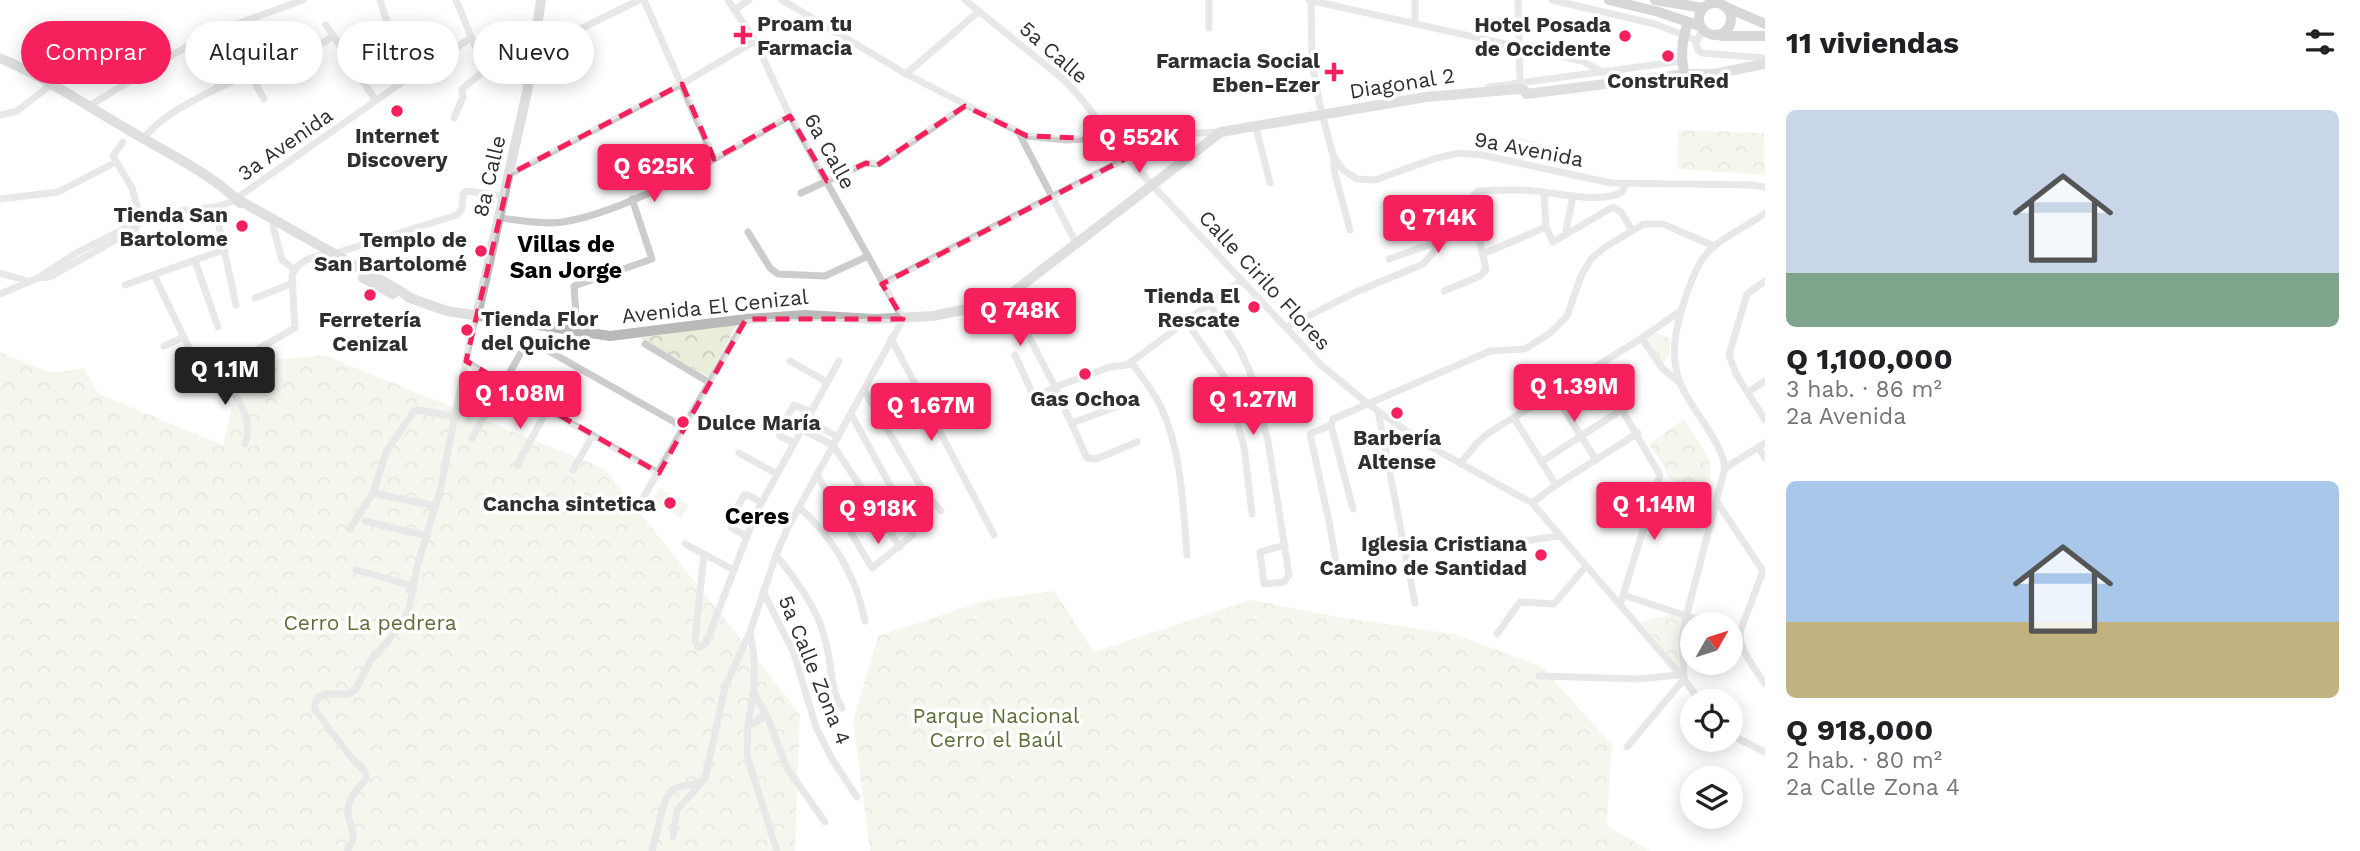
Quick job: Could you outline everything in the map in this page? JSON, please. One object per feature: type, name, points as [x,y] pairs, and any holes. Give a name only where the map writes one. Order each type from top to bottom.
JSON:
[{"type":"main road","points":[[1609,0],[1659,12],[1686,28],[1710,35],[1765,36]]},
{"type":"main road","points":[[1655,0],[1723,4],[1765,24]]},
{"type":"main road","points":[[1700,32],[1698,18],[1701,4]]},
{"type":"main road","points":[[1718,36],[1725,33],[1731,24],[1730,13],[1723,4]]},
{"type":"main road","points":[[1655,24],[1659,12]]},
{"type":"main road","points":[[1685,74],[1683,61],[1686,28]]},
{"type":"street","points":[[245,21],[303,0]]},
{"type":"street","points":[[380,0],[387,21]]},
{"type":"street","points":[[456,0],[473,43]]},
{"type":"street","name":"8a Calle","points":[[538,21],[541,0]]},
{"type":"street","points":[[594,22],[641,0],[714,159]]},
{"type":"street","name":"6a Calle","points":[[728,0],[755,41],[790,116],[903,319]]},
{"type":"street","points":[[734,10],[749,0]]},
{"type":"street","name":"Diagonal 2","points":[[782,0],[965,106],[1019,133],[1051,139],[1111,139],[1221,132],[1472,92],[1520,89],[1526,94],[1685,74],[1714,74],[1765,64]]},
{"type":"street","name":"5a Calle","points":[[965,0],[1063,80],[1080,97],[1111,139]]},
{"type":"street","points":[[1209,0],[1209,29]]},
{"type":"street","points":[[1310,0],[1582,61],[1603,72]]},
{"type":"street","name":"9a Avenida","points":[[1310,0],[1312,63],[1322,116],[1334,155],[1343,170],[1352,177],[1362,181],[1375,180],[1433,159],[1460,153],[1482,155],[1611,183],[1765,187]]},
{"type":"street","points":[[1415,0],[1415,24]]},
{"type":"street","points":[[1518,0],[1520,83]]},
{"type":"street","points":[[1552,0],[1655,24],[1686,28]]},
{"type":"street","points":[[906,74],[978,12]]},
{"type":"street","points":[[326,25],[376,101]]},
{"type":"street","points":[[1700,32],[1696,47],[1702,53],[1765,58]]},
{"type":"street","points":[[323,43],[333,36]]},
{"type":"street","name":"3a Avenida","points":[[459,46],[471,38]]},
{"type":"street","points":[[510,174],[681,84],[755,41]]},
{"type":"street","points":[[89,106],[153,65],[185,48]]},
{"type":"street","name":"Avenida El Cenizal","points":[[0,58],[21,68]]},
{"type":"street","points":[[1472,92],[1683,61]]},
{"type":"street","points":[[144,139],[157,124],[219,87],[250,75],[264,99]]},
{"type":"street","points":[[454,118],[463,97],[462,89],[473,80]]},
{"type":"street","points":[[0,115],[17,111],[52,84]]},
{"type":"street","name":"Avenida El Cenizal","points":[[52,84],[219,185],[320,255],[402,298],[410,298]]},
{"type":"street","name":"3a Avenida","points":[[0,295],[38,278],[50,277],[135,229],[141,220],[162,212],[215,207],[237,199],[400,84]]},
{"type":"street","name":"8a Calle","points":[[347,851],[353,843],[354,831],[348,813],[350,800],[366,779],[365,772],[349,756],[316,710],[315,702],[325,694],[348,694],[355,690],[371,660],[402,625],[409,608],[436,506],[528,84]]},
{"type":"street","points":[[801,193],[866,163],[879,164],[965,106]]},
{"type":"street","points":[[499,218],[562,222],[632,199],[714,159],[790,116]]},
{"type":"street","points":[[1255,128],[1270,183]]},
{"type":"street","name":"Avenida El Cenizal","points":[[275,224],[410,298],[447,311],[477,316],[610,335],[746,318],[805,315],[903,319],[977,307],[1008,296],[1221,132]]},
{"type":"street","points":[[1019,133],[1076,243]]},
{"type":"street","name":"Calle Cirilo Flores","points":[[1111,139],[1287,327],[1314,360],[1367,403],[1422,442],[1532,503],[1690,689]]},
{"type":"street","points":[[122,142],[113,154],[132,188],[141,220]]},
{"type":"street","points":[[1334,155],[1335,174],[1350,230]]},
{"type":"street","points":[[883,284],[1127,158]]},
{"type":"street","points":[[0,198],[58,192],[116,162]]},
{"type":"street","points":[[1444,290],[1483,275],[1486,270],[1477,228],[1474,195],[1478,191],[1614,196],[1622,192],[1626,184]]},
{"type":"street","points":[[153,275],[205,376],[220,371],[295,328],[294,269],[300,263],[457,215],[462,209],[463,194],[466,191],[504,196]]},
{"type":"street","points":[[1544,193],[1546,227],[1553,242],[1613,207],[1621,212],[1632,230]]},
{"type":"street","points":[[1565,235],[1573,196]]},
{"type":"street","points":[[576,316],[574,286],[652,259],[632,199]]},
{"type":"street","points":[[215,207],[236,305]]},
{"type":"street","points":[[1687,612],[1725,468],[1721,453],[1676,372],[1674,348],[1681,310],[1696,270],[1714,246],[1765,213]]},
{"type":"street","points":[[275,224],[282,260],[294,269]]},
{"type":"street","points":[[1338,575],[1310,434],[1367,403],[1490,351],[1525,348],[1552,331],[1567,316],[1581,276],[1591,260],[1644,224],[1662,225],[1714,246]]},
{"type":"street","points":[[1483,254],[1546,227]]},
{"type":"street","points":[[1389,258],[1477,228]]},
{"type":"street","points":[[748,232],[770,268],[778,274],[825,276],[867,256]]},
{"type":"street","points":[[1287,327],[1356,292],[1423,264],[1445,239]]},
{"type":"street","points":[[125,285],[223,250]]},
{"type":"street","points":[[195,261],[218,327]]},
{"type":"street","points":[[0,273],[29,282]]},
{"type":"street","points":[[1015,355],[1034,396],[1040,396],[1055,387],[1131,362],[1242,279]]},
{"type":"street","points":[[1765,281],[1747,294],[1730,350],[1733,367],[1765,420]]},
{"type":"street","points":[[255,298],[293,283]]},
{"type":"street","points":[[1008,296],[1089,459],[1096,459],[1137,442]]},
{"type":"street","points":[[1209,304],[1240,348],[1251,372],[1268,441],[1290,575],[1288,580],[1264,584],[1258,555],[1263,550],[1285,545]]},
{"type":"street","points":[[1460,464],[1481,439],[1642,338],[1681,310]]},
{"type":"street","points":[[639,505],[746,318]]},
{"type":"street","points":[[673,837],[674,820],[681,803],[707,775],[725,687],[750,632],[788,527],[903,319]]},
{"type":"street","points":[[1186,321],[1225,378],[1244,447],[1252,514]]},
{"type":"street","points":[[164,346],[184,337]]},
{"type":"street","points":[[891,338],[994,535]]},
{"type":"street","points":[[1642,338],[1662,368],[1680,383]]},
{"type":"street","points":[[472,438],[528,341],[685,428]]},
{"type":"street","points":[[645,344],[710,383]]},
{"type":"street","points":[[466,361],[659,473]]},
{"type":"street","points":[[790,361],[827,382]]},
{"type":"street","points":[[704,554],[695,640],[701,648],[706,643],[761,502],[839,361]]},
{"type":"street","points":[[1131,362],[1160,405],[1171,435],[1179,476],[1187,555]]},
{"type":"street","points":[[1597,367],[1660,475],[1620,605]]},
{"type":"street","points":[[220,371],[246,416],[248,434],[245,444]]},
{"type":"street","points":[[1748,391],[1765,380]]},
{"type":"street","points":[[864,390],[924,492],[941,511]]},
{"type":"street","points":[[1554,393],[1596,460]]},
{"type":"street","points":[[794,443],[779,434],[796,405],[838,437]]},
{"type":"street","points":[[1072,423],[1121,405]]},
{"type":"street","points":[[350,530],[373,493],[386,452],[414,411],[417,409],[456,417]]},
{"type":"street","points":[[1541,462],[1623,409]]},
{"type":"street","points":[[517,465],[547,410]]},
{"type":"street","points":[[1378,411],[1415,603]]},
{"type":"street","points":[[817,475],[872,568],[913,534],[851,414]]},
{"type":"street","points":[[1514,418],[1556,485]]},
{"type":"street","points":[[1331,423],[1353,509]]},
{"type":"street","points":[[801,429],[833,445],[900,547]]},
{"type":"street","points":[[1532,503],[1637,433]]},
{"type":"street","points":[[573,470],[593,435]]},
{"type":"street","points":[[1725,468],[1762,445],[1765,458]]},
{"type":"street","points":[[739,453],[776,474]]},
{"type":"street","points":[[373,493],[436,506]]},
{"type":"street","points":[[747,537],[731,527],[730,521],[744,495],[761,502]]},
{"type":"street","points":[[1717,502],[1764,573],[1743,625]]},
{"type":"street","points":[[800,508],[825,533],[844,560],[862,604],[865,621]]},
{"type":"street","points":[[365,521],[427,537]]},
{"type":"street","points":[[1496,545],[1559,536]]},
{"type":"street","points":[[685,544],[734,570]]},
{"type":"street","points":[[776,555],[802,588],[825,637],[834,691],[842,708]]},
{"type":"street","points":[[1497,634],[1520,602],[1554,604],[1586,566]]},
{"type":"street","points":[[356,570],[413,586]]},
{"type":"street","name":"5a Calle Zona 4","points":[[763,591],[794,654],[816,727],[832,760],[857,797]]},
{"type":"street","points":[[1623,595],[1680,615]]},
{"type":"street","points":[[750,632],[754,655],[754,693],[748,726],[747,757],[778,851]]},
{"type":"street","points":[[1743,650],[1765,684]]},
{"type":"street","points":[[1539,676],[1639,679],[1681,677]]},
{"type":"street","points":[[1627,747],[1681,677]]},
{"type":"street","points":[[754,693],[767,716],[788,768],[825,822]]},
{"type":"street","points":[[748,726],[767,716]]},
{"type":"street","points":[[1743,742],[1765,752]]},
{"type":"street","points":[[652,851],[663,806],[673,790],[701,782]]},
{"type":"street","points":[[673,790],[681,803]]},
{"type":"highlighted area","points":[[682,84],[714,159],[790,116],[827,181],[866,163],[876,166],[965,106],[1027,136],[1111,139],[1127,158],[882,284],[903,319],[746,319],[659,473],[466,361],[510,174]]},
{"type":"green space","points":[[1678,130],[1764,133],[1765,175],[1677,169]]},
{"type":"green space","points":[[1518,137],[1563,151],[1562,158],[1515,150]]},
{"type":"green space","points":[[737,324],[709,377],[640,338]]},
{"type":"green space","points":[[1655,332],[1669,338],[1670,354],[1663,364],[1647,338]]},
{"type":"green space","name":"Cerro La pedrera","points":[[0,352],[51,373],[84,368],[99,394],[223,445],[242,363],[324,355],[605,469],[800,714],[795,851],[0,851]]},
{"type":"green space","points":[[1684,419],[1707,455],[1711,469],[1708,491],[1703,495],[1669,478],[1649,444]]},
{"type":"green space","name":"Cancha sintetica","points":[[660,488],[689,505],[681,518],[652,501]]},
{"type":"green space","name":"Parque Nacional Cerro el Baúl","points":[[1054,591],[1094,652],[1251,600],[1339,617],[1454,634],[1541,666],[1612,745],[1607,826],[1651,851],[870,851],[853,721],[878,636],[987,600]]},
{"type":"green space","points":[[1671,614],[1680,617],[1680,673],[1641,622]]},
{"type":"place","name":"Proam tu Farmacia","points":[[743,35]]},
{"type":"place","name":"Hotel Posada de Occidente","points":[[1625,36]]},
{"type":"place","name":"ConstruRed","points":[[1668,56]]},
{"type":"place","name":"Farmacia Social Eben-Ezer","points":[[1334,72]]},
{"type":"place","name":"Internet Discovery","points":[[397,111]]},
{"type":"place","name":"Tienda San Bartolome","points":[[242,226]]},
{"type":"place","name":"Templo de San Bartolomé","points":[[481,251]]},
{"type":"place","name":"Ferretería Cenizal","points":[[370,295]]},
{"type":"place","name":"Tienda El Rescate","points":[[1254,307]]},
{"type":"place","name":"Tienda Flor del Quiche","points":[[467,330]]},
{"type":"place","name":"Gas Ochoa","points":[[1085,374]]},
{"type":"place","name":"Barbería Altense","points":[[1397,413]]},
{"type":"place","name":"Dulce María","points":[[683,422]]},
{"type":"place","name":"Cancha sintetica","points":[[670,503]]},
{"type":"place","name":"Iglesia Cristiana Camino de Santidad","points":[[1541,555]]},
{"type":"district","name":"Villas de San Jorge","points":[[566,257]]},
{"type":"district","name":"Ceres","points":[[757,516]]}]
